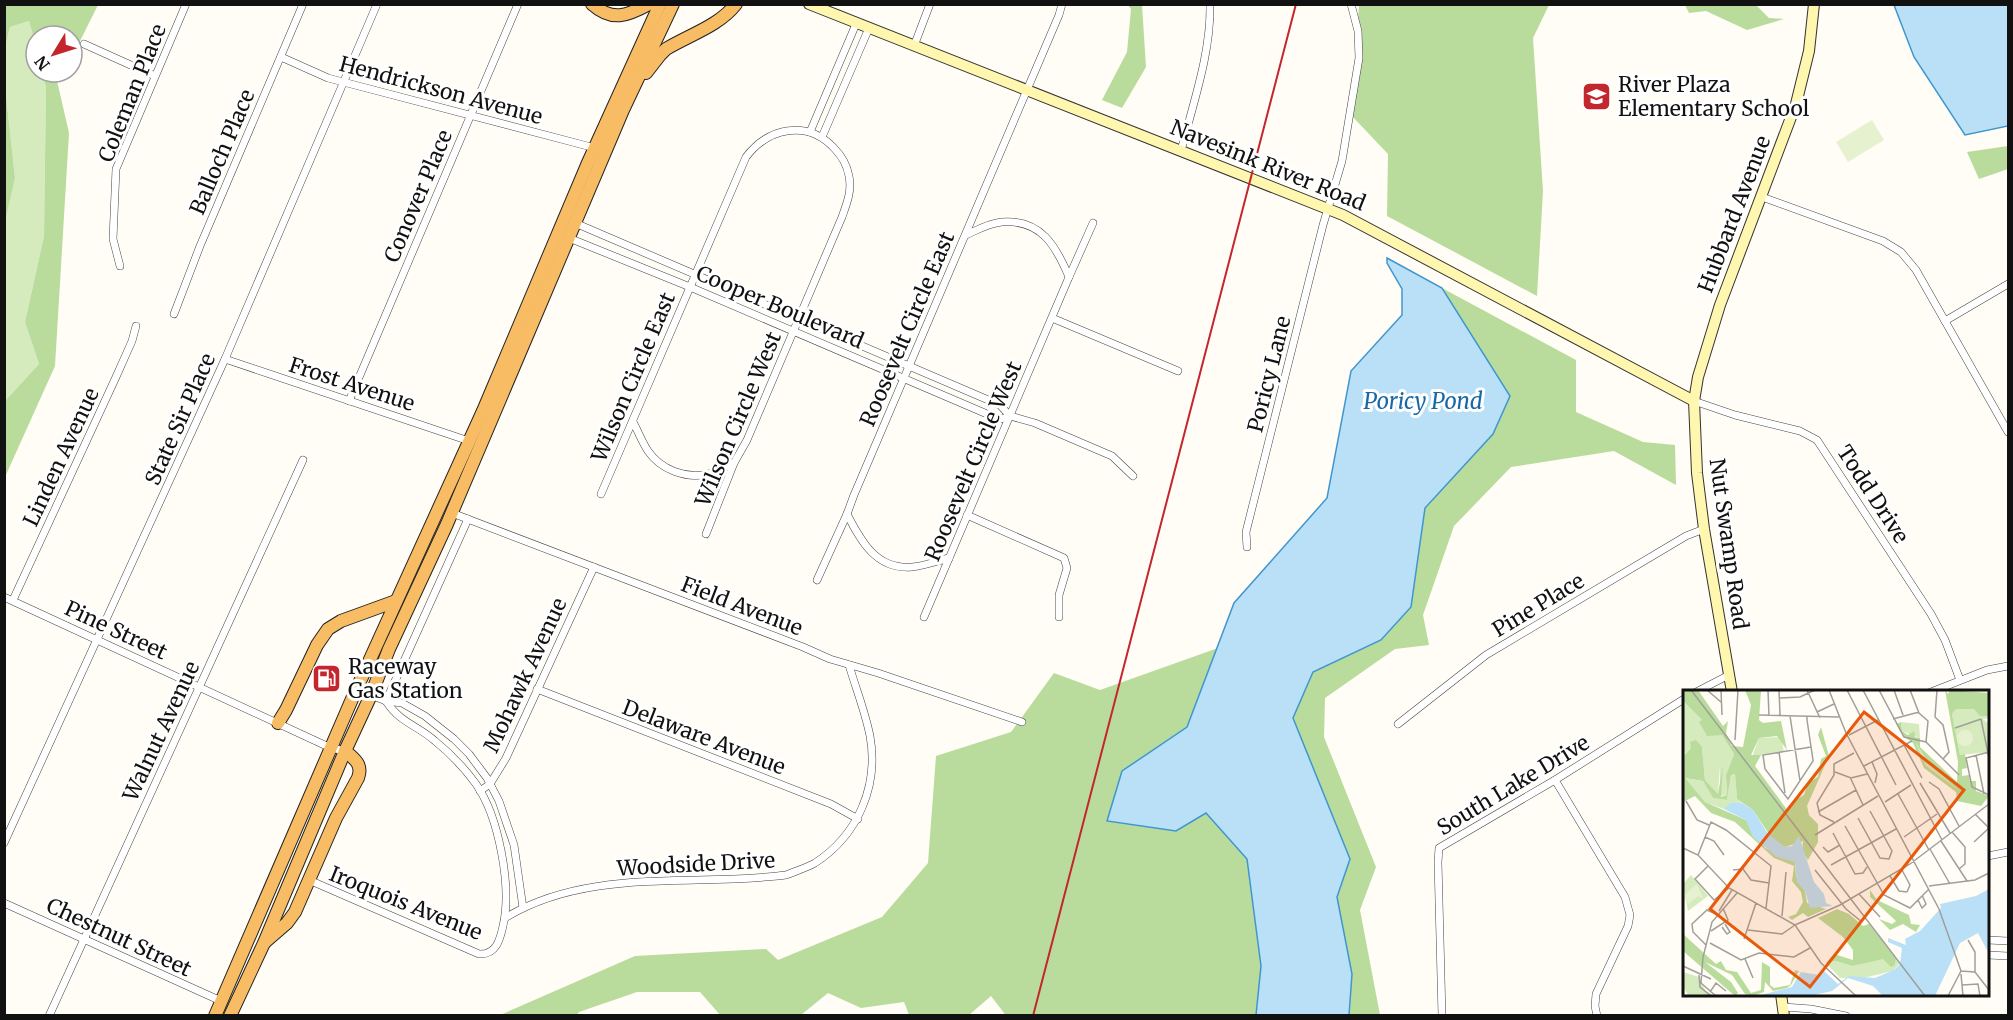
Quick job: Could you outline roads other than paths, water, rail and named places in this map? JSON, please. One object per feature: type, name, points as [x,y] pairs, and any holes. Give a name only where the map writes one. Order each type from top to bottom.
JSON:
[{"type":"highway","points":[[592,4],[611,16],[634,12],[649,4]]},
{"type":"highway","points":[[215,1016],[660,4]]},
{"type":"highway","points":[[230,1016],[264,943],[389,649],[452,513],[634,88],[673,4]]},
{"type":"highway","points":[[634,88],[660,55],[729,13],[736,4]]},
{"type":"highway","points":[[278,723],[316,645],[328,629],[341,621],[396,601]]},
{"type":"highway","points":[[264,943],[287,923],[295,912],[336,818],[360,771],[354,758],[345,751]]},
{"type":"main road","name":"Hubbard Avenue","points":[[1694,401],[1698,377],[1712,331],[1796,104],[1809,51],[1814,4]]},
{"type":"main road","name":"Navesink River Road","points":[[809,5],[1328,209],[1377,232],[1694,401]]},
{"type":"main road","name":"Nut Swamp Road","points":[[1694,401],[1697,473],[1704,529],[1732,690]]},
{"type":"main road","points":[[1781,996],[1784,1011]]},
{"type":"street","name":"Coleman Place","points":[[120,266],[113,239],[116,169],[186,4]]},
{"type":"street","name":"Balloch Place","points":[[174,315],[200,246],[303,4]]},
{"type":"street","name":"State Sir Place","points":[[4,843],[225,359],[377,4]]},
{"type":"street","name":"Conover Place","points":[[349,401],[518,4]]},
{"type":"street","points":[[914,45],[930,4]]},
{"type":"street","name":"Roosevelt Circle East","points":[[817,580],[966,235],[1062,4]]},
{"type":"street","points":[[1181,150],[1205,55],[1210,4]]},
{"type":"street","name":"Poricy Lane","points":[[1247,548],[1246,532],[1342,161],[1359,58],[1358,31],[1354,10],[1350,4]]},
{"type":"street","points":[[856,24],[810,132],[822,137],[869,28]]},
{"type":"street","points":[[84,44],[155,76]]},
{"type":"street","name":"Hendrickson Avenue","points":[[281,57],[328,78],[595,148]]},
{"type":"street","name":"Wilson Circle East","points":[[601,494],[738,174],[752,150],[767,137],[797,130],[810,132]]},
{"type":"street","name":"Wilson Circle West","points":[[706,534],[734,463],[747,440],[843,217],[849,196],[849,173],[841,155],[822,137]]},
{"type":"street","points":[[1762,197],[1861,232],[1901,252],[1916,270],[2008,432]]},
{"type":"street","points":[[966,235],[1002,222],[1028,226],[1040,232],[1051,242],[1069,277]]},
{"type":"street","name":"Cooper Boulevard","points":[[575,223],[1000,405],[1011,416],[1035,423],[1112,456],[1133,476]]},
{"type":"street","points":[[1069,277],[1093,223]]},
{"type":"street","name":"Cooper Boulevard","points":[[569,238],[690,287],[998,419],[1011,416]]},
{"type":"street","name":"Roosevelt Circle West","points":[[924,617],[1069,277]]},
{"type":"street","points":[[1945,321],[2008,284]]},
{"type":"street","points":[[1052,318],[1178,371]]},
{"type":"street","name":"Linden Avenue","points":[[13,600],[124,359],[136,326]]},
{"type":"street","name":"Frost Avenue","points":[[225,359],[469,441]]},
{"type":"street","name":"Todd Drive","points":[[1694,401],[1735,415],[1800,431],[1817,440],[1931,614],[1945,640],[1960,680]]},
{"type":"street","points":[[633,422],[652,457],[673,471],[700,475],[734,463]]},
{"type":"street","name":"Walnut Avenue","points":[[49,1016],[303,460]]},
{"type":"street","name":"Field Avenue","points":[[452,513],[849,665],[1022,722]]},
{"type":"street","points":[[847,514],[860,540],[868,550],[885,562],[909,568],[949,558]]},
{"type":"street","points":[[967,515],[1064,558],[1067,568],[1059,595],[1059,617]]},
{"type":"street","points":[[386,701],[468,519]]},
{"type":"street","name":"Pine Place","points":[[1398,724],[1486,655],[1686,537],[1704,529]]},
{"type":"street","name":"Mohawk Avenue","points":[[480,791],[490,784],[506,758],[594,567]]},
{"type":"street","name":"Pine Street","points":[[4,597],[331,748],[345,751]]},
{"type":"street","name":"Woodside Drive","points":[[505,918],[547,897],[593,887],[786,875],[807,867],[828,854],[838,846],[858,819],[869,789],[872,758],[865,712],[849,665]]},
{"type":"street","points":[[1936,690],[1986,670],[2008,666]]},
{"type":"street","points":[[1700,690],[1729,675]]},
{"type":"street","name":"Delaware Avenue","points":[[537,689],[831,804],[858,819]]},
{"type":"street","points":[[371,695],[386,701],[402,703],[440,726],[469,754],[490,784],[508,822],[514,845],[522,908]]},
{"type":"street","name":"South Lake Drive","points":[[1442,1016],[1439,848],[1555,780],[1683,700]]},
{"type":"street","points":[[386,701],[395,715],[434,740],[451,755],[480,791],[497,835],[504,862],[505,918]]},
{"type":"street","points":[[1555,780],[1629,907],[1628,926],[1596,994],[1597,1016]]},
{"type":"street","points":[[1989,856],[2008,852]]},
{"type":"street","name":"Iroquois Avenue","points":[[309,880],[479,954],[494,949],[501,936],[505,918]]},
{"type":"street","name":"Chestnut Street","points":[[4,903],[221,1001]]},
{"type":"street","points":[[1989,940],[2008,941]]},
{"type":"street","points":[[1989,955],[2008,956]]},
{"type":"street","points":[[1784,1011],[1802,1008],[1846,1016]]},
{"type":"water","points":[[1894,5],[2008,5],[2008,126],[1965,135],[1914,57]]},
{"type":"water","name":"Poricy Pond","points":[[1387,258],[1442,288],[1510,396],[1493,434],[1425,508],[1411,607],[1381,640],[1313,672],[1293,718],[1350,859],[1337,897],[1352,974],[1349,1015],[1256,1015],[1261,966],[1247,859],[1206,813],[1176,831],[1107,821],[1122,771],[1187,727],[1234,603],[1327,498],[1351,371],[1402,315],[1402,289],[1387,263]]},
{"type":"railway","points":[[1033,1016],[1296,4]]},
{"type":"place","name":"River Plaza Elementary School","points":[[1597,96]]},
{"type":"place","name":"Raceway Gas Station","points":[[327,678]]}]
